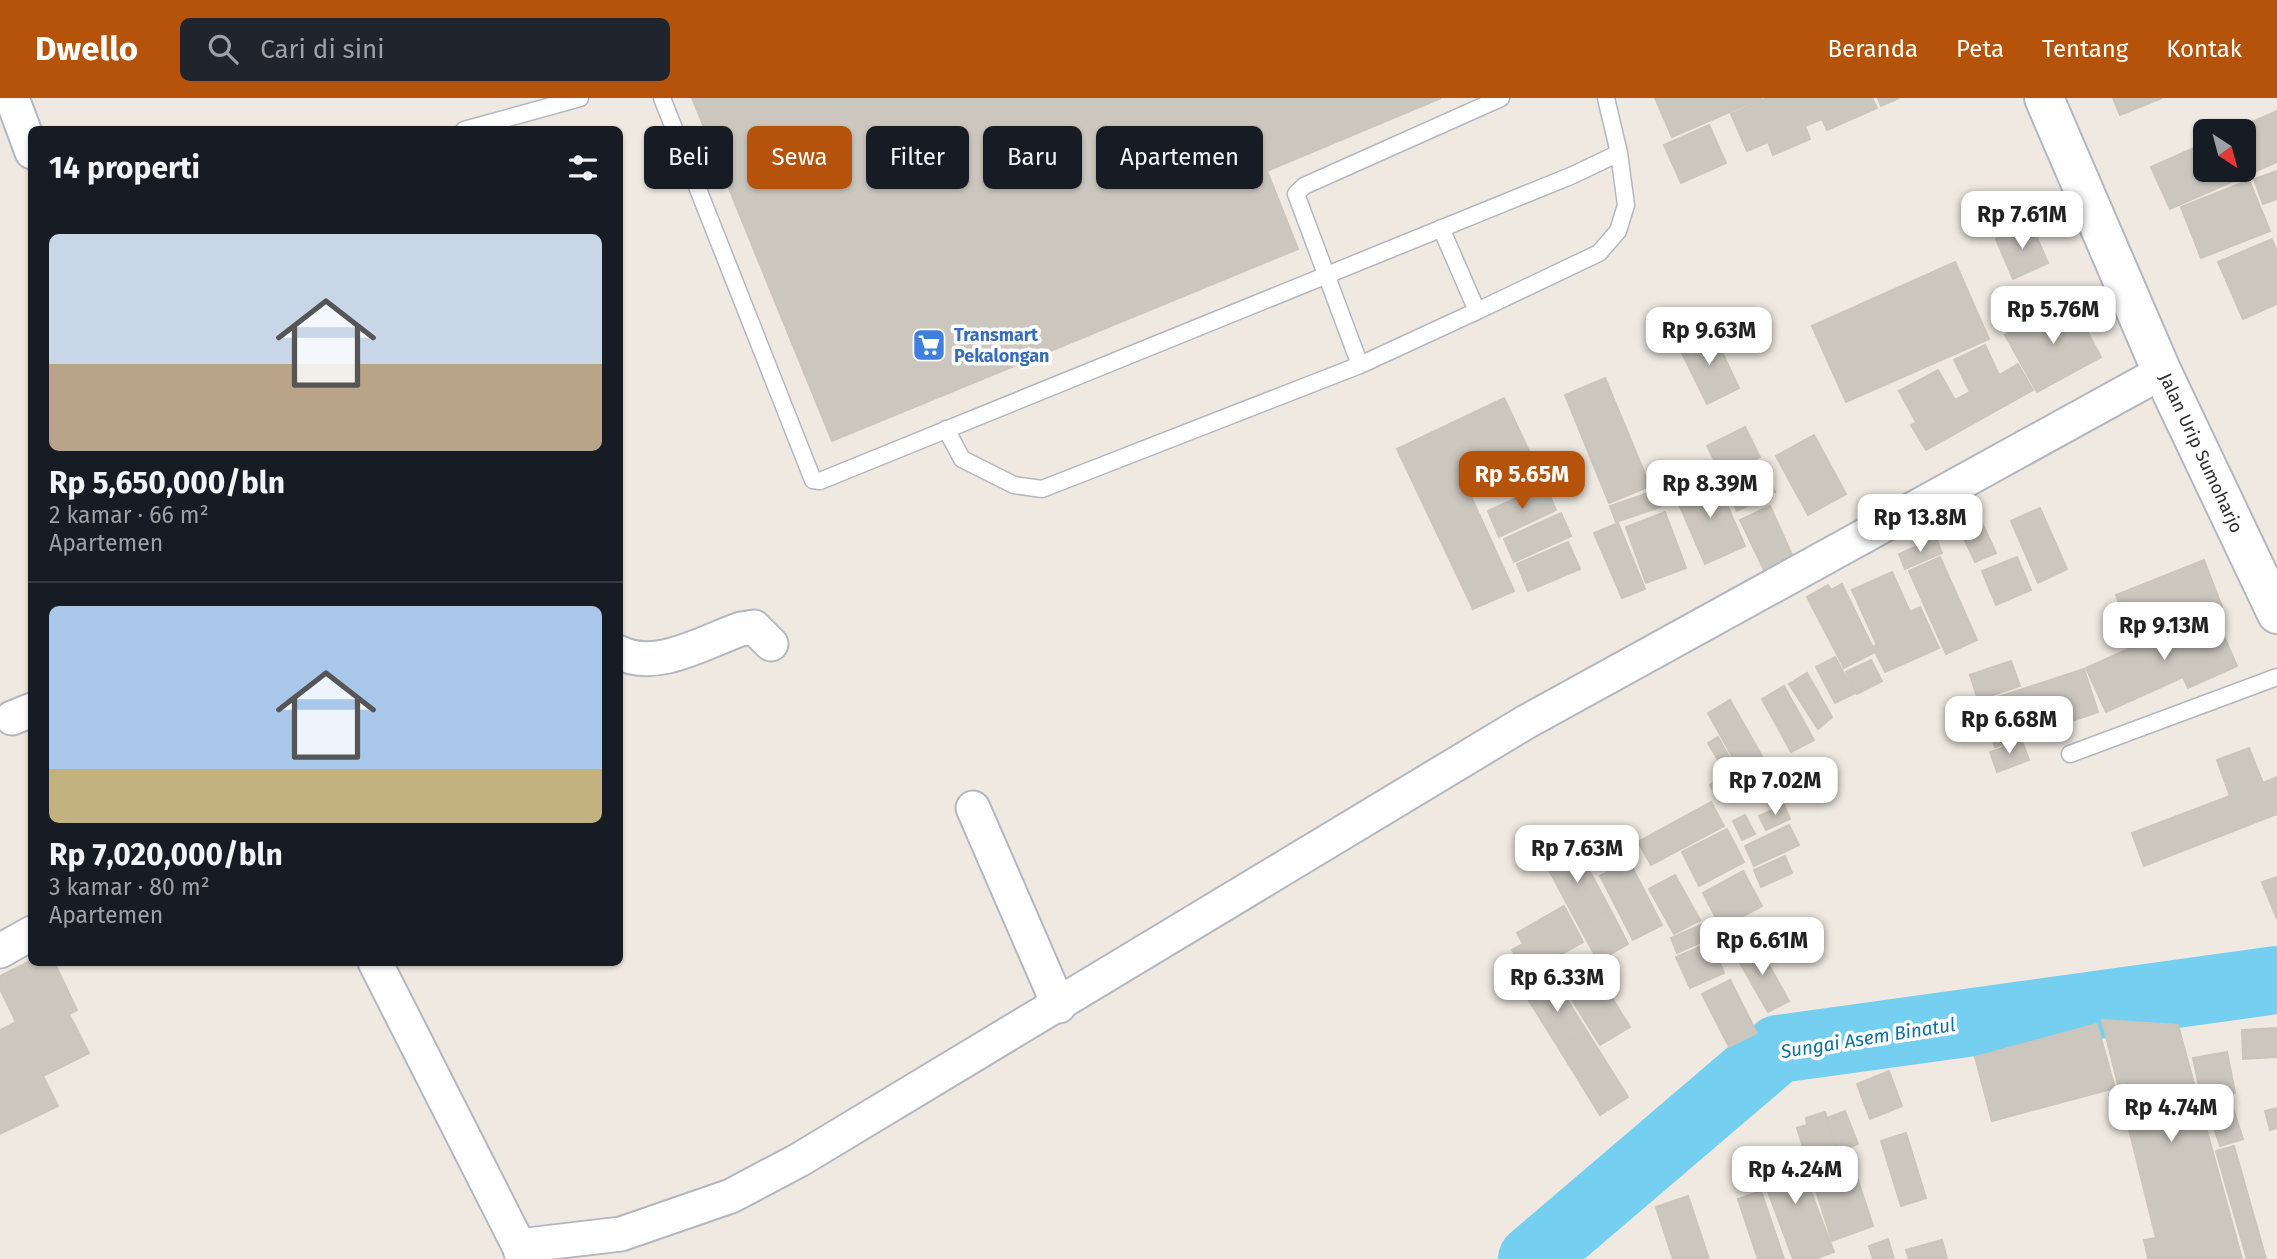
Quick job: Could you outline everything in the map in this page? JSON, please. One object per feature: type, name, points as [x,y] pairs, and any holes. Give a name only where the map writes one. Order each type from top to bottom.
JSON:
[{"type":"main road","name":"Jalan Urip Sumoharjo","points":[[2044,98],[2162,372],[2277,614]]},
{"type":"street","points":[[12,98],[28,141]]},
{"type":"street","points":[[377,966],[521,1253],[621,1234],[731,1196],[799,1160],[1059,1006],[1526,722],[2162,372]]},
{"type":"street","points":[[623,654],[637,661],[661,658],[741,629],[754,627],[771,644]]},
{"type":"street","points":[[973,808],[1059,1006]]},
{"type":"street","points":[[0,951],[28,935]]},
{"type":"lane","points":[[478,126],[580,98]]},
{"type":"lane","points":[[662,98],[813,480],[820,481],[1619,153]]},
{"type":"lane","points":[[1360,365],[1296,194],[1300,189],[1501,98]]},
{"type":"lane","points":[[946,429],[962,459],[1014,485],[1042,489],[1360,365],[1600,253],[1618,231],[1626,205],[1619,153],[1606,98]]},
{"type":"lane","points":[[1441,228],[1477,311]]},
{"type":"lane","points":[[2070,754],[2277,677]]},
{"type":"building","name":"Transmart Pekalongan","points":[[692,98],[1441,98],[1267,171],[1298,249],[832,441],[729,189],[733,189],[733,126],[703,126]]},
{"type":"building","points":[[1655,98],[1762,98],[1672,137]]},
{"type":"building","points":[[1767,98],[1872,98],[1877,108],[1827,130],[1822,119],[1805,126],[1810,139],[1773,155],[1768,142],[1747,151],[1731,114]]},
{"type":"building","points":[[1878,98],[1899,98],[1881,106]]},
{"type":"building","points":[[2113,98],[2162,98],[2120,115]]},
{"type":"building","points":[[2277,111],[2277,162],[2256,171],[2256,120]]},
{"type":"building","points":[[1709,125],[1726,163],[1681,183],[1664,145]]},
{"type":"building","points":[[2193,148],[2193,182],[2231,182],[2170,209],[2151,167]]},
{"type":"building","points":[[2277,171],[2277,199],[2263,204],[2256,178]]},
{"type":"building","points":[[2250,182],[2270,231],[2201,258],[2181,207]]},
{"type":"building","points":[[2031,224],[2048,263],[2013,279],[1996,239]]},
{"type":"building","points":[[2272,239],[2277,252],[2277,304],[2243,319],[2218,262]]},
{"type":"building","points":[[1955,262],[1989,339],[1846,402],[1812,326]]},
{"type":"building","points":[[2070,299],[2101,357],[2037,392],[2005,335]]},
{"type":"building","points":[[1712,331],[1739,388],[1707,404],[1679,347]]},
{"type":"building","points":[[1985,345],[1999,375],[2018,364],[2033,390],[1926,450],[1911,425],[1916,422],[1899,391],[1938,370],[1955,400],[1970,392],[1954,360]]},
{"type":"building","points":[[1605,378],[1650,486],[1609,503],[1565,395]]},
{"type":"building","points":[[1504,398],[1529,451],[1464,481],[1514,591],[1473,609],[1397,449]]},
{"type":"building","points":[[1745,427],[1760,457],[1723,477],[1707,446]]},
{"type":"building","points":[[1814,435],[1846,494],[1808,515],[1776,456]]},
{"type":"building","points":[[1760,462],[1775,492],[1737,511],[1722,481]]},
{"type":"building","points":[[1715,477],[1745,546],[1705,564],[1675,495]]},
{"type":"building","points":[[1545,485],[1556,510],[1499,537],[1488,511]]},
{"type":"building","points":[[1654,491],[1660,507],[1616,522],[1610,506]]},
{"type":"building","points":[[1770,506],[1793,557],[1764,570],[1740,520]]},
{"type":"building","points":[[2040,508],[2067,569],[2038,583],[2011,521]]},
{"type":"building","points":[[1665,512],[1686,568],[1646,583],[1626,527]]},
{"type":"building","points":[[1561,513],[1571,536],[1514,562],[1504,539]]},
{"type":"building","points":[[1618,523],[1645,589],[1622,598],[1594,533]]},
{"type":"building","points":[[1982,523],[1996,553],[1975,562],[1961,532]]},
{"type":"building","points":[[1936,538],[1942,553],[1905,569],[1899,554]]},
{"type":"building","points":[[1568,542],[1580,569],[1528,591],[1517,564]]},
{"type":"building","points":[[1940,557],[1977,640],[1946,654],[1909,571]]},
{"type":"building","points":[[2017,557],[2031,590],[1996,605],[1982,571]]},
{"type":"building","points":[[2204,560],[2222,607],[2135,642],[2116,595]]},
{"type":"building","points":[[1892,572],[1910,612],[1920,607],[1939,648],[1885,672],[1873,647],[1877,645],[1852,590]]},
{"type":"building","points":[[1842,584],[1875,652],[1844,668],[1807,597],[1828,585],[1831,590]]},
{"type":"building","points":[[2213,611],[2237,666],[2188,688],[2183,677],[2106,712],[2086,668]]},
{"type":"building","points":[[1835,657],[1855,693],[1835,703],[1816,667]]},
{"type":"building","points":[[1871,660],[1882,681],[1857,694],[1846,672]]},
{"type":"building","points":[[2011,661],[2020,686],[1978,700],[1970,675]]},
{"type":"building","points":[[2084,669],[2098,712],[1995,747],[1980,703]]},
{"type":"building","points":[[1807,673],[1832,717],[1818,729],[1789,684]]},
{"type":"building","points":[[1784,686],[1814,740],[1791,752],[1762,699]]},
{"type":"building","points":[[1730,700],[1771,772],[1748,785],[1708,713]]},
{"type":"building","points":[[1718,737],[1733,764],[1724,770],[1708,743]]},
{"type":"building","points":[[2022,741],[2029,760],[1997,772],[1990,752]]},
{"type":"building","points":[[2249,748],[2263,783],[2277,777],[2277,814],[2144,866],[2132,833],[2230,796],[2217,760]]},
{"type":"building","points":[[1725,777],[1732,789],[1717,797],[1710,785]]},
{"type":"building","points":[[1711,802],[1724,826],[1651,865],[1638,842]]},
{"type":"building","points":[[1784,805],[1790,819],[1766,830],[1759,816]]},
{"type":"building","points":[[1745,815],[1755,834],[1742,840],[1733,821]]},
{"type":"building","points":[[1789,825],[1799,845],[1754,866],[1745,846]]},
{"type":"building","points":[[1727,829],[1744,862],[1699,886],[1682,852]]},
{"type":"building","points":[[1575,844],[1610,909],[1579,926],[1544,861]]},
{"type":"building","points":[[1785,856],[1792,873],[1761,887],[1754,870]]},
{"type":"building","points":[[1629,861],[1662,925],[1633,940],[1600,876]]},
{"type":"building","points":[[1743,871],[1762,906],[1721,928],[1703,893]]},
{"type":"building","points":[[1675,875],[1700,920],[1674,934],[1649,889]]},
{"type":"building","points":[[2277,877],[2277,919],[2262,882]]},
{"type":"building","points":[[1564,906],[1583,942],[1525,974],[1512,950],[1523,944],[1517,933]]},
{"type":"building","points":[[1610,909],[1628,944],[1598,961],[1579,926]]},
{"type":"building","points":[[1703,924],[1710,938],[1677,953],[1671,938]]},
{"type":"building","points":[[1711,942],[1724,973],[1690,988],[1676,957]]},
{"type":"building","points":[[1756,942],[1789,1001],[1768,1012],[1735,954]]},
{"type":"building","points":[[28,962],[28,966],[56,966],[77,1010],[69,1014],[89,1053],[43,1076],[58,1106],[0,1134],[0,1030],[16,1022],[0,989],[0,976]]},
{"type":"building","points":[[1590,963],[1630,1027],[1600,1045],[1554,971],[1567,964],[1574,974]]},
{"type":"building","points":[[1730,980],[1757,1033],[1729,1047],[1702,994]]},
{"type":"building","points":[[1556,982],[1586,1030],[1558,1047],[1528,999]]},
{"type":"building","points":[[2102,1020],[2178,1025],[2242,1259],[2148,1259],[2144,1240],[2156,1238]]},
{"type":"building","points":[[2097,1024],[2115,1088],[1992,1121],[1975,1057]]},
{"type":"building","points":[[2277,1028],[2277,1057],[2243,1059],[2242,1030]]},
{"type":"building","points":[[1586,1030],[1628,1097],[1600,1115],[1558,1047]]},
{"type":"building","points":[[2227,1052],[2235,1093],[2202,1100],[2193,1058]]},
{"type":"building","points":[[1889,1071],[1902,1106],[1870,1119],[1857,1084]]},
{"type":"building","points":[[2231,1102],[2243,1139],[2220,1146],[2208,1109]]},
{"type":"building","points":[[2277,1108],[2277,1128],[2270,1130],[2265,1111]]},
{"type":"building","points":[[1845,1111],[1858,1144],[1839,1151],[1827,1118]]},
{"type":"building","points":[[1825,1112],[1840,1162],[1811,1172],[1797,1128],[1807,1125],[1806,1118]]},
{"type":"building","points":[[1906,1133],[1926,1198],[1901,1206],[1881,1141]]},
{"type":"building","points":[[2234,1146],[2266,1259],[2247,1259],[2216,1151]]},
{"type":"building","points":[[1794,1147],[1834,1252],[1815,1259],[1793,1259],[1757,1162]]},
{"type":"building","points":[[1852,1162],[1873,1226],[1832,1241],[1811,1175]]},
{"type":"building","points":[[1761,1191],[1784,1259],[1758,1259],[1738,1199]]},
{"type":"building","points":[[1688,1196],[1709,1259],[1673,1259],[1656,1207]]},
{"type":"building","points":[[1888,1239],[1894,1259],[1873,1259],[1869,1246]]},
{"type":"building","points":[[1942,1240],[1947,1259],[1909,1259],[1906,1250]]},
{"type":"waterway","name":"Sungai Asem Binatul","points":[[1532,1259],[1778,1049],[2277,980]]},
{"type":"place","name":"Transmart Pekalongan","points":[[929,345]]}]
